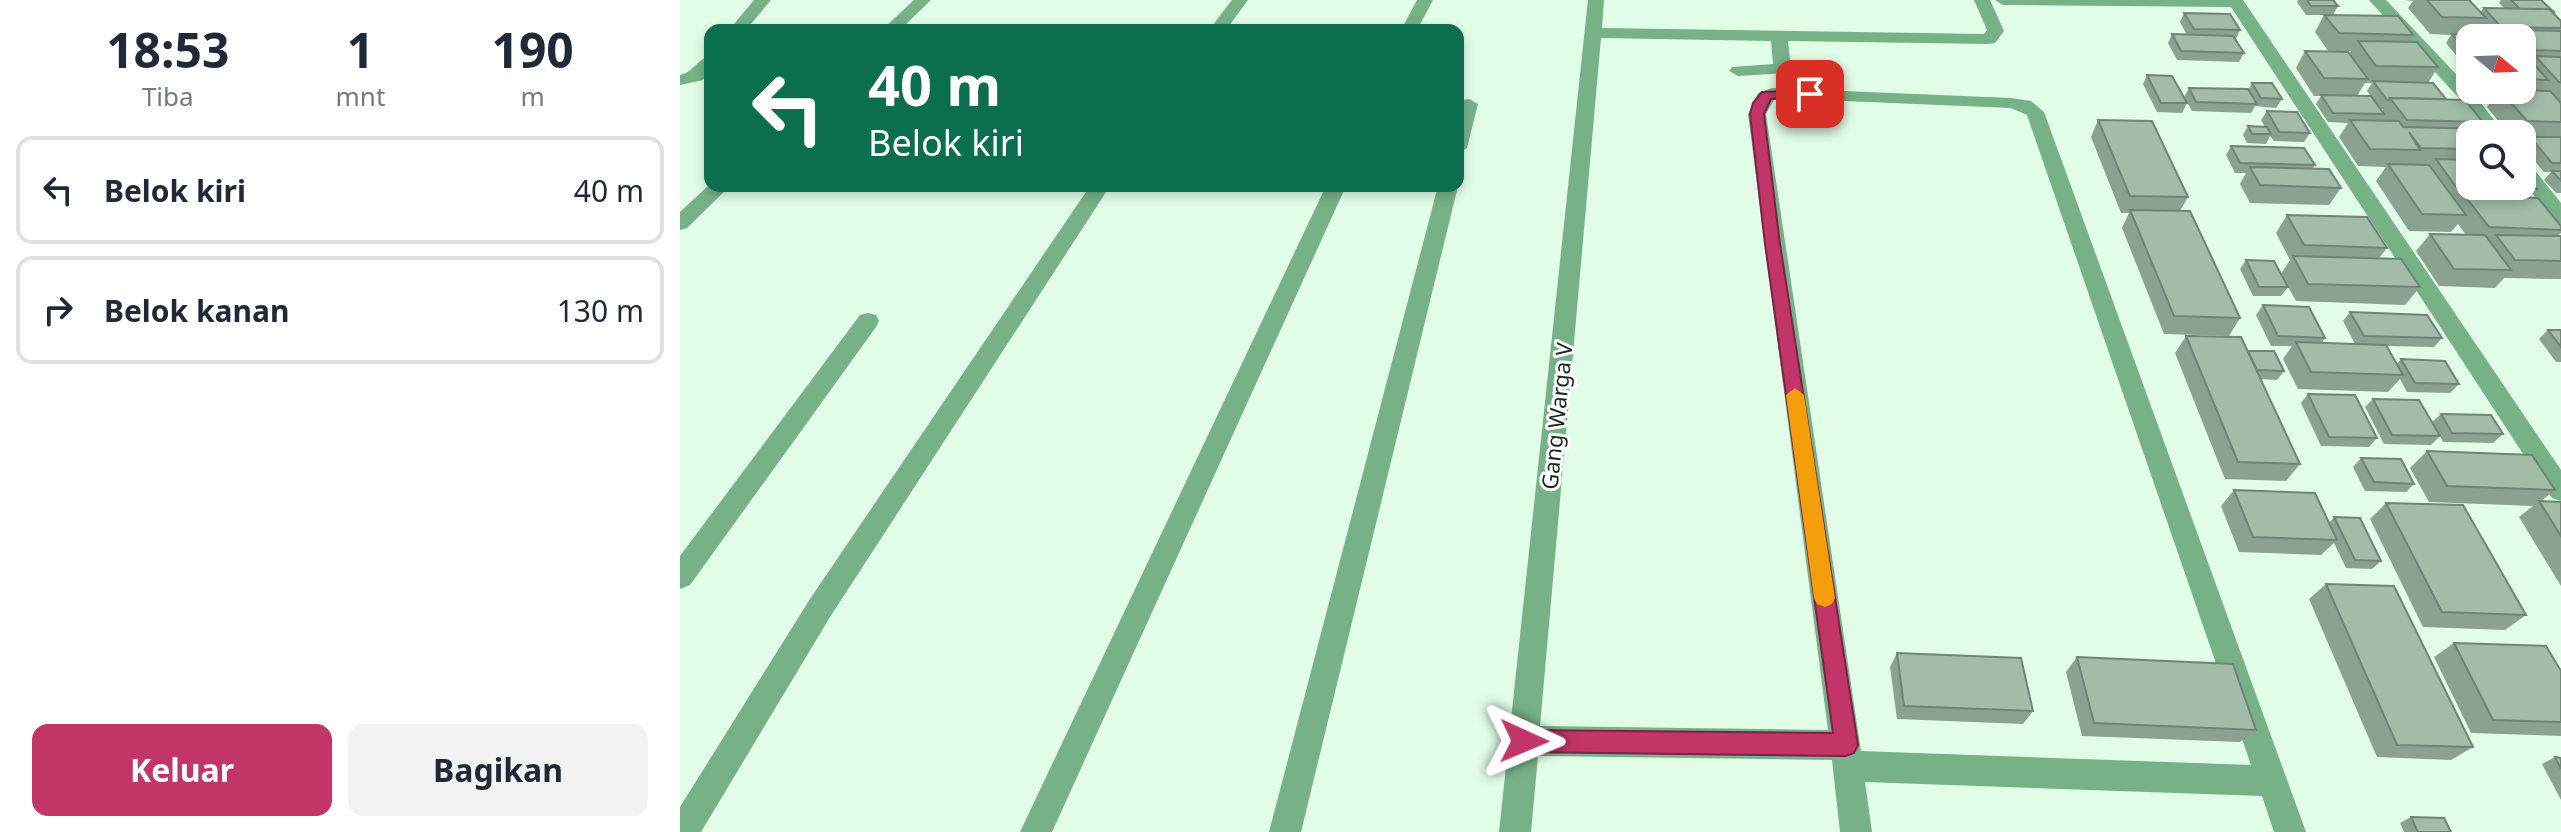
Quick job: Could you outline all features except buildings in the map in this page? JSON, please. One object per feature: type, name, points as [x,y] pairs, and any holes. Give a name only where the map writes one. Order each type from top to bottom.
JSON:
[{"type":"street","points":[[742,24],[763,0]]},
{"type":"street","points":[[897,24],[923,0]]},
{"type":"street","points":[[1222,24],[1240,0]]},
{"type":"street","points":[[1412,24],[1425,0]]},
{"type":"street","name":"Gang Warga V","points":[[1515,832],[1596,0]]},
{"type":"street","points":[[1593,33],[1989,39],[1996,31],[1982,0]]},
{"type":"street","points":[[2003,0],[2236,1],[2561,491]]},
{"type":"street","points":[[2377,0],[2464,93],[2485,120]]},
{"type":"street","points":[[1738,71],[1782,69],[1779,38]]},
{"type":"street","points":[[680,80],[695,77],[704,68]]},
{"type":"street","points":[[1856,832],[1757,114],[1764,97],[1772,93],[2011,103],[2025,105],[2035,112],[2290,832]]},
{"type":"street","points":[[1464,124],[1469,104]]},
{"type":"street","points":[[2536,185],[2561,217]]},
{"type":"street","points":[[680,223],[714,192]]},
{"type":"street","points":[[683,832],[820,608],[1096,192]]},
{"type":"street","points":[[1036,832],[1333,192]]},
{"type":"street","points":[[1285,832],[1446,192]]},
{"type":"street","points":[[680,577],[868,321]]},
{"type":"street","points":[[1524,741],[1847,755],[2270,781]]},
{"type":"slow traffic","points":[[1795,395],[1825,598]]},
{"type":"route","points":[[1524,741],[1846,745],[1757,114],[1759,103],[1772,93],[1810,94]]}]
